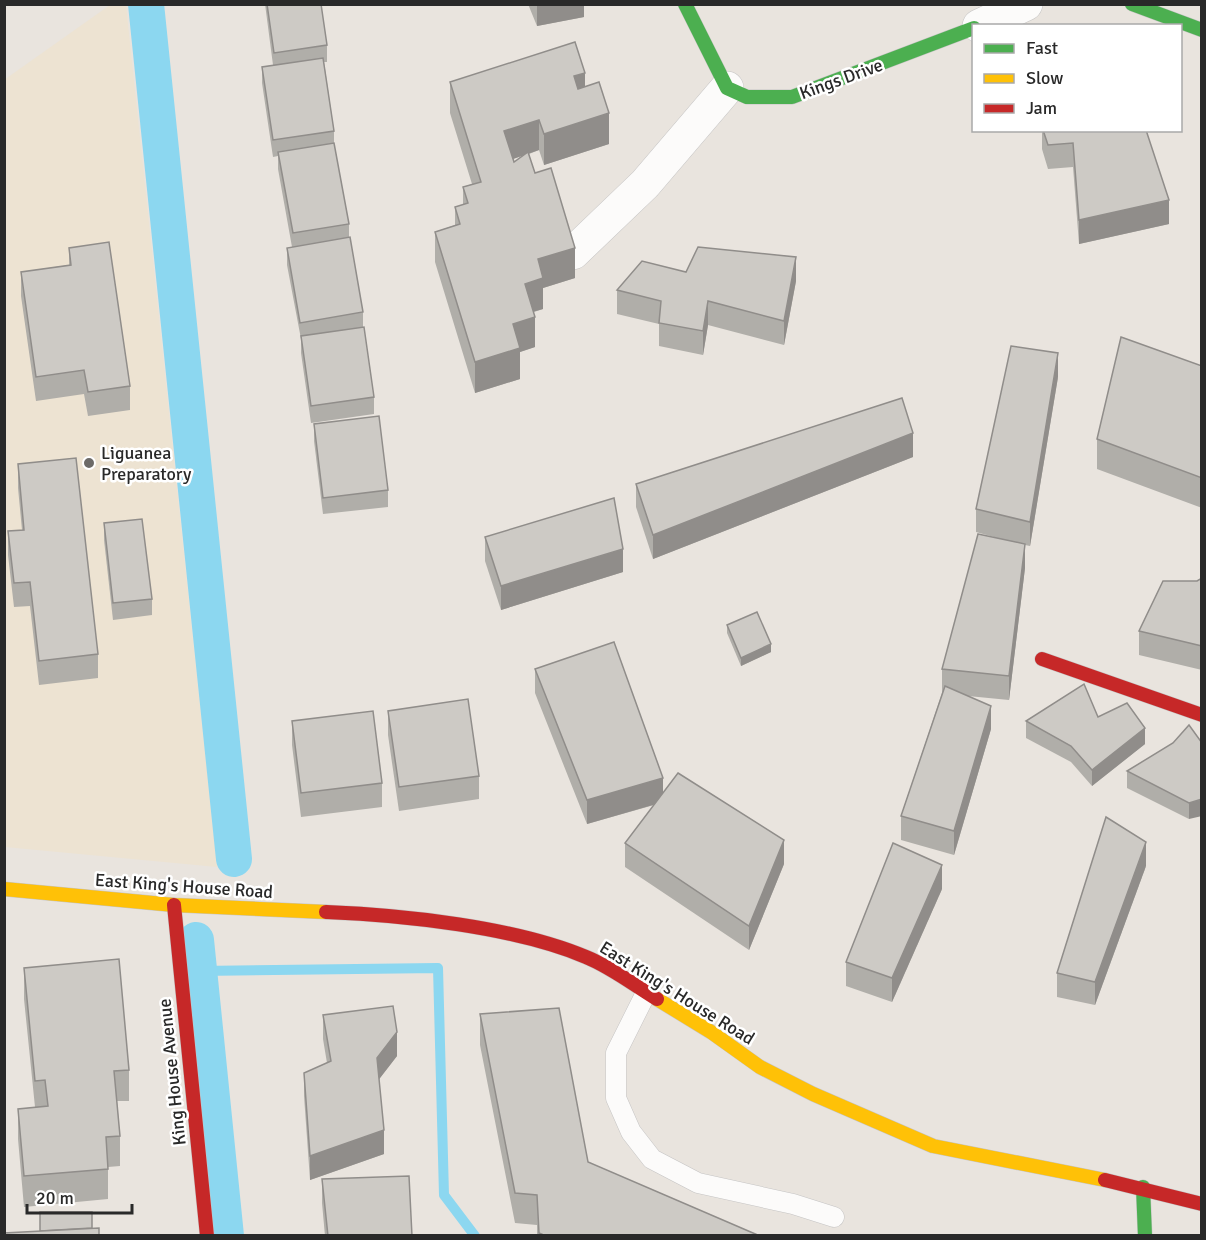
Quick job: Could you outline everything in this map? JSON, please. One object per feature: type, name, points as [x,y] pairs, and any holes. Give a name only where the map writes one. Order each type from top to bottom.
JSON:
[{"type":"main road","points":[[685,4],[727,88]]},
{"type":"main road","points":[[1132,4],[1202,30]]},
{"type":"main road","name":"Kings Drive","points":[[727,88],[747,97],[792,97],[972,29]]},
{"type":"main road","points":[[1042,659],[1202,715]]},
{"type":"main road","name":"East King's House Road","points":[[4,889],[174,905],[376,914],[514,935],[587,957],[711,1032],[760,1067],[813,1094],[933,1146],[1143,1187],[1202,1204]]},
{"type":"main road","name":"King House Avenue","points":[[174,905],[207,1236]]},
{"type":"main road","points":[[1143,1187],[1145,1236]]},
{"type":"street","points":[[983,24],[1026,4]]},
{"type":"street","points":[[573,253],[645,184],[727,88]]},
{"type":"lane","points":[[646,993],[616,1053],[616,1098],[631,1132],[652,1159],[698,1184],[793,1204],[834,1217]]},
{"type":"shaded area","name":"Liguanea Preparatory","points":[[110,5],[126,5],[217,867],[5,847],[4,80]]},
{"type":"building","points":[[267,4],[321,4],[327,45],[274,53]]},
{"type":"building","points":[[575,42],[585,73],[574,76],[578,89],[599,82],[609,113],[544,134],[539,120],[504,131],[514,162],[528,152],[535,173],[551,168],[575,248],[538,259],[543,278],[525,284],[535,317],[513,324],[520,348],[475,362],[435,232],[460,224],[455,207],[468,203],[463,187],[481,182],[450,82]]},
{"type":"building","points":[[323,58],[334,131],[273,140],[262,67]]},
{"type":"building","points":[[1044,132],[1147,132],[1169,200],[1079,220],[1073,143],[1048,145]]},
{"type":"building","points":[[334,143],[349,224],[293,233],[278,152]]},
{"type":"building","points":[[350,237],[363,312],[300,323],[287,248]]},
{"type":"building","points":[[109,242],[130,386],[88,392],[84,370],[36,377],[21,272],[71,265],[69,248]]},
{"type":"building","points":[[698,247],[796,257],[784,321],[708,301],[703,331],[659,323],[661,301],[617,290],[642,261],[686,272]]},
{"type":"building","points":[[364,327],[374,397],[311,406],[301,336]]},
{"type":"building","points":[[1121,337],[1202,366],[1202,478],[1097,439]]},
{"type":"building","points":[[1011,346],[1058,353],[1030,522],[976,509]]},
{"type":"building","points":[[902,398],[913,433],[653,535],[636,484]]},
{"type":"building","points":[[379,416],[388,490],[323,498],[314,424]]},
{"type":"building","points":[[76,458],[98,654],[39,661],[30,582],[14,583],[8,531],[24,530],[18,464]]},
{"type":"building","points":[[614,498],[623,549],[501,586],[485,537]]},
{"type":"building","points":[[142,519],[152,599],[113,603],[104,523]]},
{"type":"building","points":[[978,534],[1025,544],[1009,676],[942,669]]},
{"type":"building","points":[[1202,578],[1202,646],[1139,631],[1163,581],[1197,581]]},
{"type":"building","points":[[757,612],[771,644],[741,658],[727,625]]},
{"type":"building","points":[[614,642],[663,778],[587,800],[535,669]]},
{"type":"building","points":[[1084,684],[1098,717],[1127,703],[1145,728],[1092,770],[1071,746],[1026,721]]},
{"type":"building","points":[[945,686],[991,706],[954,831],[901,816]]},
{"type":"building","points":[[468,699],[479,776],[399,787],[388,711]]},
{"type":"building","points":[[373,711],[382,783],[301,793],[292,721]]},
{"type":"building","points":[[1189,725],[1202,743],[1202,799],[1189,803],[1127,771],[1173,743]]},
{"type":"building","points":[[678,773],[784,840],[749,926],[625,843]]},
{"type":"building","points":[[1106,817],[1146,842],[1095,982],[1057,973]]},
{"type":"building","points":[[893,843],[942,865],[892,978],[846,962]]},
{"type":"building","points":[[119,959],[129,1070],[114,1071],[120,1136],[106,1137],[108,1169],[24,1176],[18,1109],[48,1106],[45,1080],[35,1081],[24,968]]},
{"type":"building","points":[[393,1006],[397,1032],[377,1058],[384,1130],[310,1156],[304,1073],[331,1061],[323,1015]]},
{"type":"building","points":[[559,1008],[588,1162],[760,1236],[546,1236],[539,1233],[537,1195],[515,1193],[480,1014]]},
{"type":"building","points":[[409,1176],[412,1236],[328,1236],[322,1179]]},
{"type":"building","points":[[40,1212],[92,1212],[92,1228],[40,1231]]},
{"type":"building","points":[[99,1228],[99,1236],[4,1236],[4,1233]]},
{"type":"waterway","points":[[146,4],[234,859]]},
{"type":"waterway","points":[[196,940],[226,1236]]},
{"type":"waterway","points":[[199,971],[438,968],[444,1195],[475,1236]]},
{"type":"traffic: fast","points":[[685,4],[727,88],[747,97],[792,97],[972,29]]},
{"type":"traffic: fast","points":[[1132,4],[1202,30]]},
{"type":"traffic: fast","points":[[1143,1187],[1145,1236]]},
{"type":"traffic: slow","points":[[4,889],[174,905],[326,912]]},
{"type":"traffic: slow","points":[[657,999],[711,1032],[760,1067],[813,1094],[933,1146],[1105,1180]]},
{"type":"traffic: jam","points":[[1042,659],[1202,715]]},
{"type":"traffic: jam","points":[[174,905],[207,1236]]},
{"type":"traffic: jam","points":[[326,912],[459,924],[526,938],[595,961],[657,999]]},
{"type":"traffic: jam","points":[[1105,1180],[1202,1204]]},
{"type":"place","name":"Liguanea Preparatory","points":[[89,463]]}]
